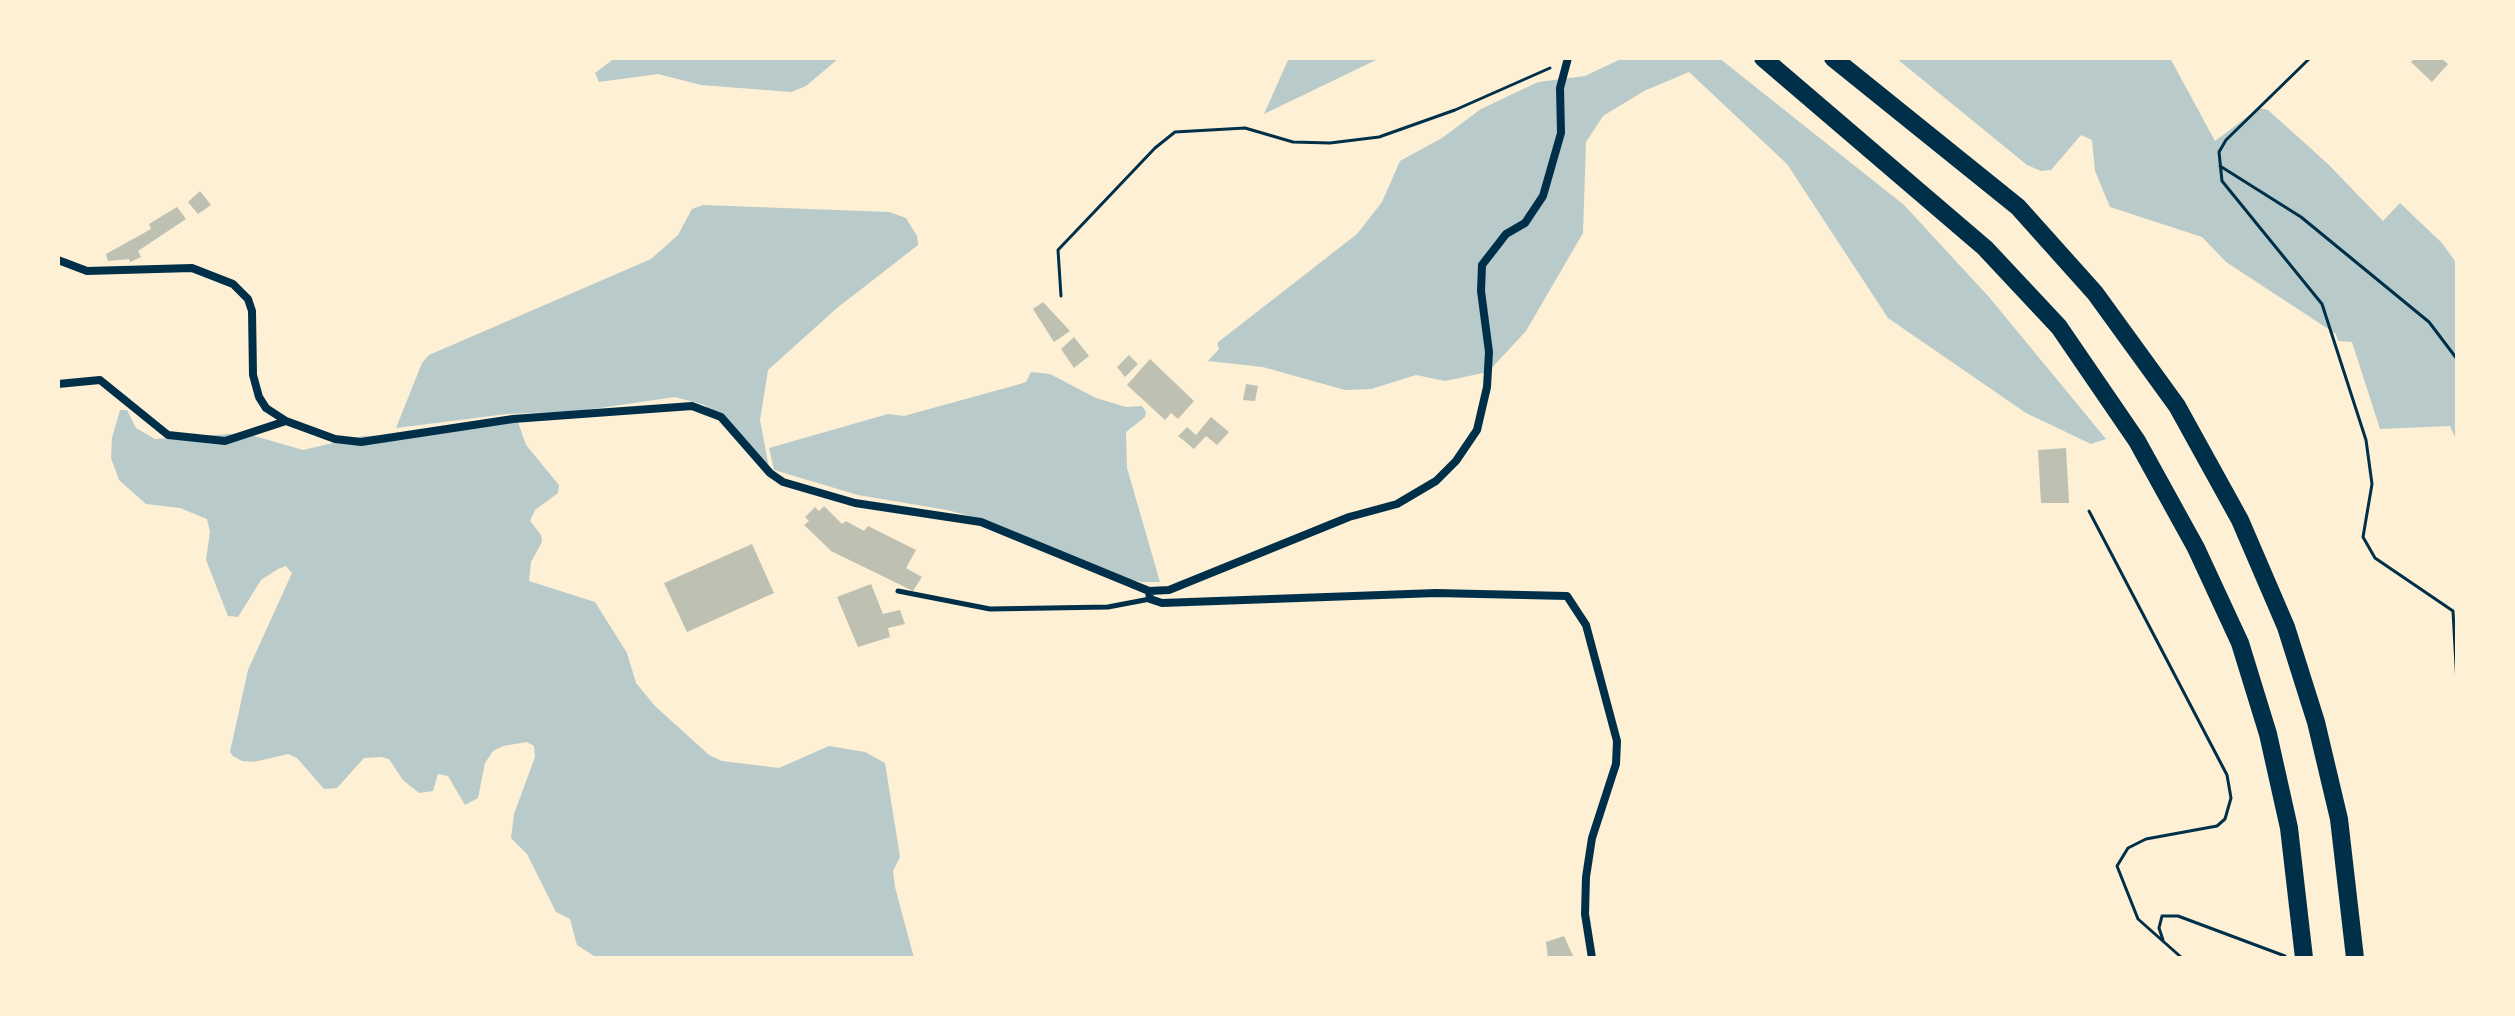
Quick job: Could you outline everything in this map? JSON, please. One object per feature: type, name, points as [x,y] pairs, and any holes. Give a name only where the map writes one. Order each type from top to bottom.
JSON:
[{"type":"highway","points":[[1763,58],[1985,248],[2059,327],[2137,441],[2196,548],[2240,643],[2268,734],[2289,828],[2295,957]]},
{"type":"highway","points":[[1833,58],[2018,207],[2095,293],[2177,406],[2240,520],[2290,640],[2316,722],[2339,819],[2355,958]]},
{"type":"street","points":[[1150,595],[1349,517],[1397,504],[1436,481],[1456,461],[1477,430],[1487,387],[1489,352],[1481,291],[1482,265],[1506,234],[1525,223],[1543,196],[1561,133],[1560,88],[1566,61]]},
{"type":"street","points":[[58,260],[87,271],[192,268],[233,284],[248,299],[252,311],[253,375],[259,397],[266,408],[286,421],[335,439],[361,442],[513,419],[677,406],[701,407],[721,417],[770,473],[783,482],[855,503],[981,522],[1150,595],[1162,603],[1436,593],[1567,596],[1586,625],[1617,741],[1616,764],[1595,827],[1586,877],[1585,914],[1592,958]]},
{"type":"street","points":[[58,384],[100,380],[168,435],[225,441],[286,421]]},
{"type":"lane","points":[[898,591],[990,609],[1108,607],[1150,595]]},
{"type":"path","points":[[2310,58],[2226,140],[2219,152],[2220,166],[2228,189],[2322,304],[2366,440],[2372,484],[2363,537],[2375,558],[2453,611],[2457,684]]},
{"type":"path","points":[[1061,296],[1058,250],[1155,148],[1175,132],[1245,128],[1306,142],[1379,137],[1566,61]]},
{"type":"path","points":[[2220,166],[2301,217],[2429,322],[2457,359]]},
{"type":"path","points":[[2089,511],[2227,775],[2231,798],[2225,819],[2217,826],[2146,839],[2128,848],[2117,866],[2138,919],[2182,958]]},
{"type":"path","points":[[2164,942],[2159,928],[2162,916],[2178,916],[2295,957]]},
{"type":"shaded area","points":[[615,58],[839,58],[806,86],[791,92],[701,85],[658,74],[599,82],[595,73]]},
{"type":"shaded area","points":[[1289,58],[1380,58],[1264,114]]},
{"type":"shaded area","points":[[1623,58],[1719,58],[1904,205],[1989,297],[2106,439],[2091,444],[2026,413],[1888,318],[1787,164],[1689,72],[1644,91],[1603,116],[1586,142],[1583,233],[1526,331],[1488,372],[1445,381],[1416,375],[1371,389],[1345,390],[1263,367],[1208,361],[1219,349],[1217,343],[1357,234],[1382,202],[1400,161],[1442,138],[1481,109],[1538,82],[1585,76]]},
{"type":"shaded area","points":[[1896,58],[2170,58],[2215,141],[2259,108],[2268,110],[2328,164],[2383,221],[2400,203],[2442,243],[2457,264],[2457,442],[2450,426],[2380,429],[2352,342],[2338,341],[2336,334],[2226,262],[2202,237],[2110,207],[2095,171],[2092,140],[2081,135],[2051,170],[2041,171],[2027,165]]},
{"type":"shaded area","points":[[703,205],[889,212],[906,218],[917,236],[918,245],[837,308],[768,370],[760,420],[769,468],[705,405],[675,397],[579,411],[507,414],[396,428],[422,363],[429,355],[651,259],[678,235],[692,209]]},
{"type":"shaded area","points":[[1031,372],[1050,374],[1096,398],[1126,407],[1142,406],[1146,412],[1145,417],[1126,432],[1127,468],[1160,582],[1118,577],[988,521],[947,510],[858,495],[774,470],[769,448],[888,414],[904,416],[1020,384],[1026,382]]},
{"type":"shaded area","points":[[120,410],[127,410],[136,428],[155,439],[244,433],[303,450],[363,436],[418,434],[518,422],[526,445],[559,485],[558,493],[535,510],[530,521],[541,535],[542,542],[531,562],[529,581],[595,602],[627,653],[636,683],[655,706],[709,755],[722,761],[779,768],[829,746],[865,752],[885,763],[900,857],[893,871],[895,887],[914,958],[597,958],[577,945],[570,919],[556,912],[527,854],[511,838],[514,814],[535,757],[534,746],[527,742],[493,751],[485,763],[478,798],[465,805],[448,776],[438,774],[433,791],[419,793],[403,780],[389,759],[381,757],[364,758],[337,788],[324,789],[297,758],[288,754],[254,762],[233,756],[230,752],[248,670],[292,573],[286,566],[261,580],[238,617],[228,616],[206,560],[210,532],[207,519],[180,508],[146,504],[119,480],[111,458],[112,438]]},
{"type":"building","points":[[2415,58],[2441,58],[2448,64],[2432,82],[2411,62]]},
{"type":"building","points":[[200,191],[211,205],[198,214],[188,202]]},
{"type":"building","points":[[177,207],[186,219],[138,251],[141,257],[130,262],[129,259],[108,261],[106,254],[151,229],[149,224]]},
{"type":"building","points":[[1043,302],[1070,331],[1054,342],[1033,309]]},
{"type":"building","points":[[1074,337],[1089,356],[1074,368],[1061,349]]},
{"type":"building","points":[[1129,355],[1138,364],[1125,377],[1117,367]]},
{"type":"building","points":[[1150,359],[1194,401],[1178,419],[1171,413],[1165,420],[1127,385]]},
{"type":"building","points":[[1246,384],[1258,386],[1255,401],[1243,400]]},
{"type":"building","points":[[1211,417],[1229,432],[1217,445],[1206,436],[1194,449],[1178,436],[1187,427],[1196,435]]},
{"type":"building","points":[[2066,448],[2069,503],[2041,503],[2038,450]]},
{"type":"building","points":[[824,506],[842,524],[846,521],[864,531],[868,526],[916,550],[906,568],[922,577],[913,591],[831,551],[804,525],[809,521],[805,517],[815,507],[819,511]]},
{"type":"building","points":[[752,544],[774,593],[687,632],[664,583]]},
{"type":"building","points":[[871,584],[883,614],[900,610],[905,624],[888,628],[890,637],[858,647],[837,597]]},
{"type":"building","points":[[1564,936],[1574,958],[1548,958],[1546,942]]}]
